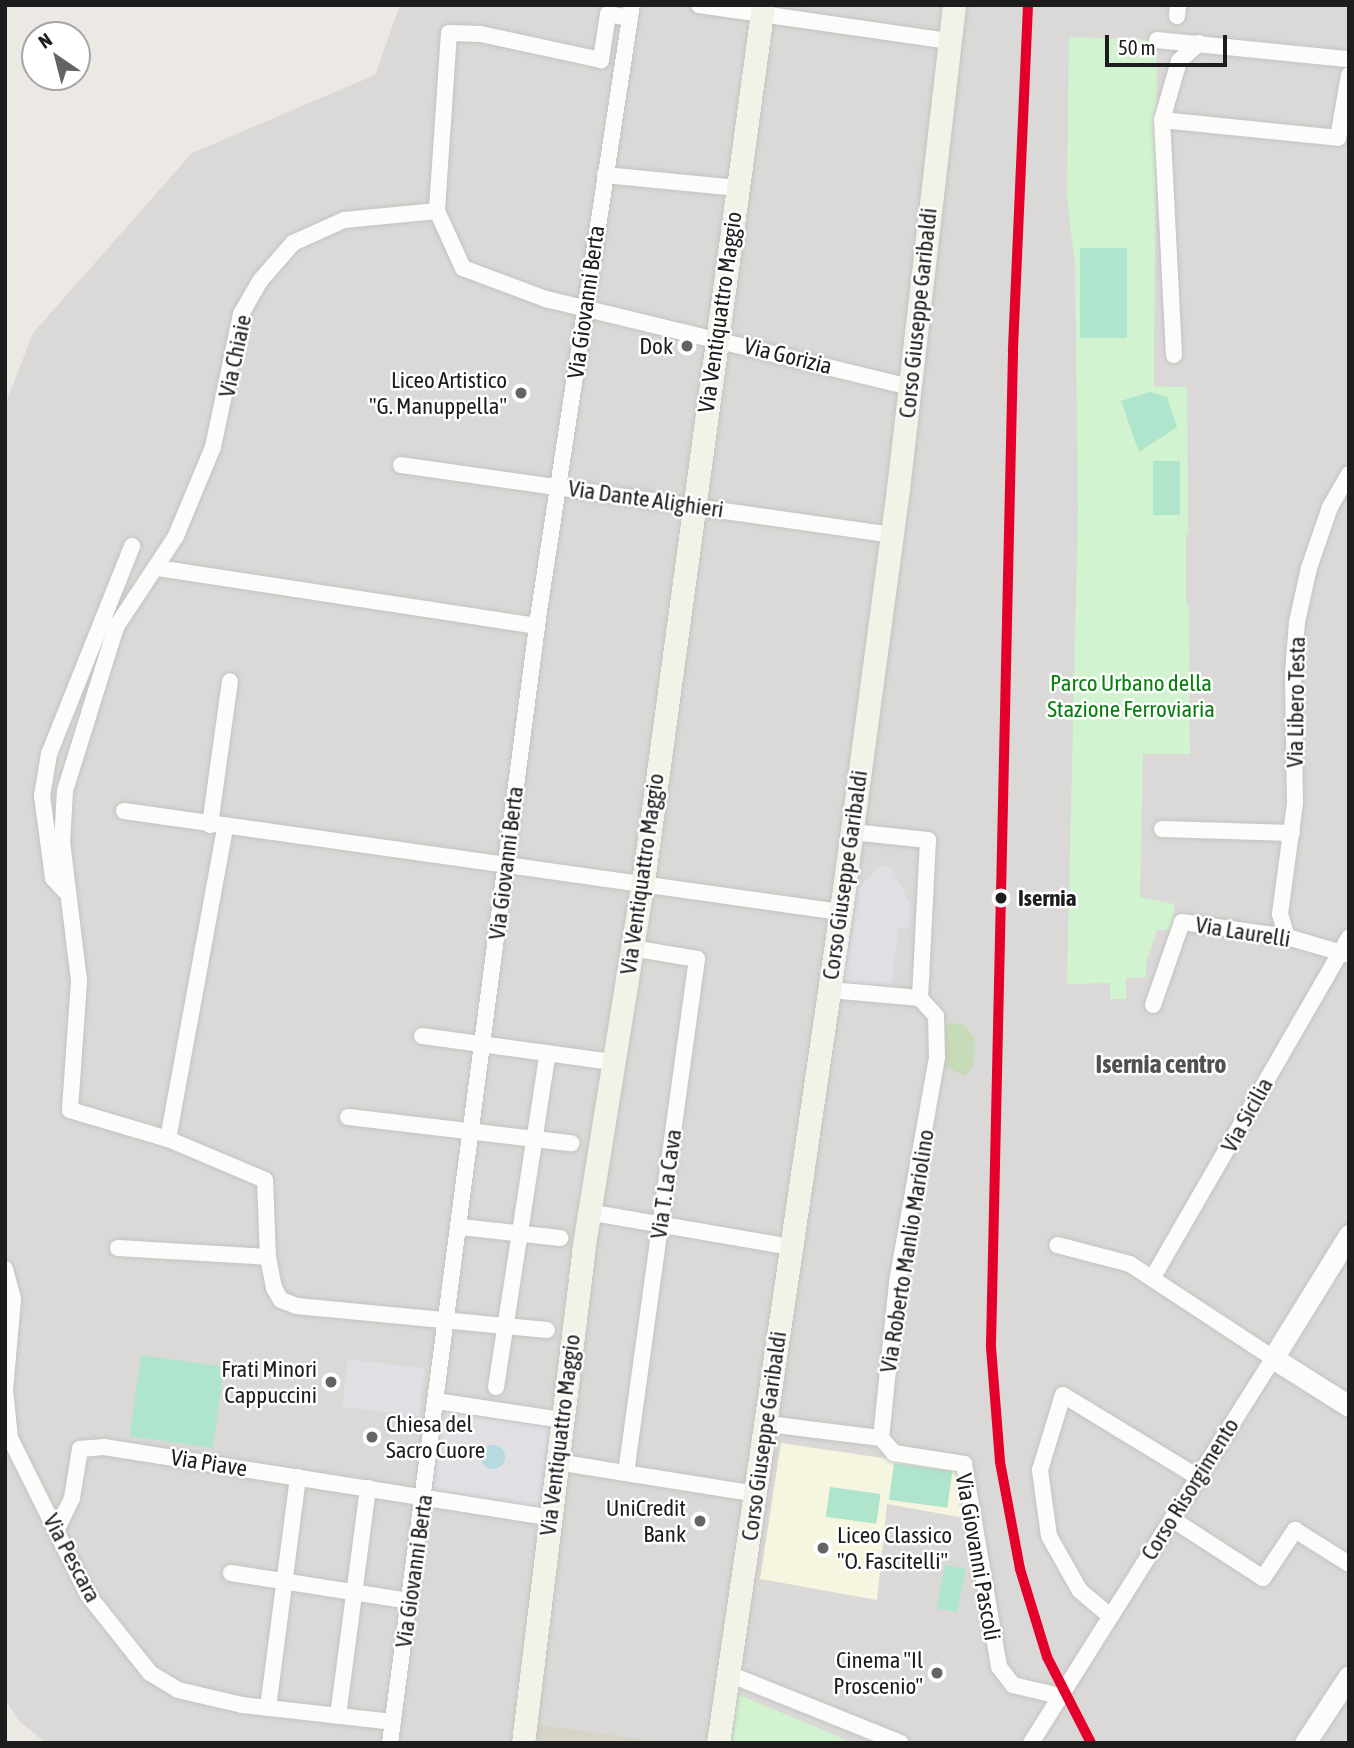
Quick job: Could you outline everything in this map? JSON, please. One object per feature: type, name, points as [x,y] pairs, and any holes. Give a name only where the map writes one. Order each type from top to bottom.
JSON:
[{"type":"main road","name":"Corso Giuseppe Garibaldi","points":[[719,1743],[768,1424],[790,1247],[841,912],[910,387],[954,5]]},
{"type":"main road","name":"Via Ventiquattro Maggio","points":[[523,1743],[588,1212],[643,882],[762,10]]},
{"type":"street","points":[[699,5],[762,10],[949,41]]},
{"type":"street","points":[[437,211],[449,33],[481,34],[601,60],[608,14],[631,11]]},
{"type":"street","name":"Via Giovanni Berta","points":[[390,1743],[449,1320],[537,625],[631,11]]},
{"type":"street","points":[[1157,40],[1349,59]]},
{"type":"street","points":[[1174,355],[1162,120],[1179,61],[1199,43]]},
{"type":"street","points":[[1162,120],[1338,138],[1349,75]]},
{"type":"street","points":[[605,175],[737,188]]},
{"type":"street","name":"Via Gorizia","points":[[437,211],[463,268],[546,299],[717,338],[910,387]]},
{"type":"street","name":"Via Chiaie","points":[[65,891],[62,842],[65,791],[75,752],[116,627],[158,568],[188,503],[226,402],[241,314],[260,281],[293,243],[344,220],[437,211]]},
{"type":"street","name":"Via Dante Alighieri","points":[[401,465],[891,535]]},
{"type":"street","name":"Via Libero Testa","points":[[1287,937],[1280,914],[1292,833],[1297,622],[1309,568],[1330,507],[1349,474]]},
{"type":"street","points":[[132,546],[49,754],[42,796],[53,878],[65,891],[79,981],[70,1110],[168,1139],[265,1180],[268,1257],[274,1288],[281,1300],[297,1306],[547,1329]]},
{"type":"street","points":[[158,568],[537,625]]},
{"type":"street","points":[[168,1139],[218,826],[230,681]]},
{"type":"street","points":[[124,811],[841,912]]},
{"type":"street","points":[[830,990],[920,998],[928,840],[861,833],[851,828]]},
{"type":"street","points":[[1162,829],[1292,833]]},
{"type":"street","name":"Via Laurelli","points":[[1153,1006],[1182,922],[1287,937],[1347,949]]},
{"type":"street","name":"Via T. La Cava","points":[[626,1473],[696,959],[632,948]]},
{"type":"street","name":"Via Sicilia","points":[[1153,1277],[1347,949]]},
{"type":"street","name":"Via Roberto Manlio Mariolino","points":[[881,1438],[897,1282],[937,1057],[936,1016],[920,998]]},
{"type":"street","points":[[422,1036],[613,1062]]},
{"type":"street","points":[[496,1387],[548,1054]]},
{"type":"street","points":[[348,1117],[571,1143]]},
{"type":"street","points":[[588,1212],[790,1247]]},
{"type":"street","points":[[461,1227],[560,1238]]},
{"type":"street","name":"Corso Risorgimento","points":[[1031,1743],[1349,1235]]},
{"type":"street","points":[[1058,1245],[1095,1252],[1153,1277],[1349,1406]]},
{"type":"street","points":[[118,1248],[268,1257]]},
{"type":"street","name":"Via Pescara","points":[[5,1269],[13,1299],[5,1391],[10,1438],[88,1595],[150,1673],[178,1690],[268,1708],[393,1722]]},
{"type":"street","points":[[1110,1616],[1080,1591],[1049,1536],[1040,1470],[1063,1395],[1198,1477]]},
{"type":"street","points":[[437,1401],[562,1420]]},
{"type":"street","points":[[768,1424],[881,1438]]},
{"type":"street","name":"Via Giovanni Pascoli","points":[[881,1438],[894,1453],[964,1464],[999,1667],[1013,1685],[1059,1696]]},
{"type":"street","name":"Via Piave","points":[[56,1531],[72,1498],[80,1449],[104,1447],[550,1518]]},
{"type":"street","points":[[557,1462],[757,1494]]},
{"type":"street","points":[[268,1708],[298,1477]]},
{"type":"street","points":[[338,1716],[368,1488]]},
{"type":"street","points":[[1172,1519],[1263,1578],[1295,1530],[1349,1564]]},
{"type":"street","points":[[231,1573],[409,1601]]},
{"type":"street","points":[[729,1674],[901,1743]]},
{"type":"street","points":[[1306,1743],[1349,1676]]},
{"type":"shaded area","points":[[400,5],[1349,5],[1349,1743],[46,1743],[20,1722],[5,1700],[5,405],[33,333],[192,153],[375,75]]},
{"type":"shaded area","points":[[1184,127],[1280,138],[1255,179],[1179,163]]},
{"type":"shaded area","points":[[1174,235],[1227,255],[1177,387],[1154,386],[1155,244]]},
{"type":"shaded area","points":[[1280,531],[1312,535],[1292,611],[1186,604],[1186,534],[1214,543],[1205,583],[1258,596]]},
{"type":"shaded area","points":[[879,866],[891,867],[910,904],[909,928],[898,928],[891,989],[841,982],[851,897]]},
{"type":"shaded area","points":[[401,1048],[442,1054],[433,1113],[468,1117],[466,1127],[392,1119]]},
{"type":"shaded area","points":[[348,1359],[424,1368],[419,1416],[342,1407]]},
{"type":"shaded area","points":[[441,1405],[558,1422],[545,1510],[427,1493]],"holes":[[[497,1446],[505,1455],[503,1463],[487,1467],[482,1462]]]},
{"type":"shaded area","name":"Liceo Classico \"O. Fascitelli\"","points":[[781,1443],[956,1469],[965,1518],[887,1504],[877,1600],[760,1579]]},
{"type":"shaded area","points":[[539,1725],[669,1743],[536,1743]]},
{"type":"green space","name":"Parco Urbano della Stazione Ferroviaria","points":[[1069,37],[1157,40],[1154,386],[1187,387],[1190,754],[1143,754],[1140,897],[1174,904],[1174,930],[1157,930],[1146,963],[1146,977],[1126,978],[1126,999],[1110,999],[1110,983],[1067,984],[1078,510],[1075,265],[1067,198]]},
{"type":"green space","points":[[1080,248],[1127,248],[1127,338],[1080,338]]},
{"type":"green space","points":[[1150,392],[1167,397],[1177,427],[1139,452],[1121,401]]},
{"type":"green space","points":[[1153,461],[1180,461],[1180,515],[1153,515]]},
{"type":"green space","points":[[949,1023],[963,1024],[975,1038],[974,1065],[965,1076],[946,1067],[942,1054],[943,1027]]},
{"type":"green space","points":[[141,1355],[224,1367],[213,1448],[130,1436]]},
{"type":"green space","points":[[894,1463],[952,1471],[947,1508],[889,1500]]},
{"type":"green space","points":[[830,1487],[881,1494],[876,1524],[826,1517]]},
{"type":"green space","points":[[945,1565],[966,1569],[957,1612],[937,1608]]},
{"type":"green space","points":[[737,1694],[853,1743],[730,1743]]},
{"type":"water","points":[[493,1445],[502,1448],[505,1457],[502,1466],[493,1469],[484,1466],[481,1457],[484,1448]]},
{"type":"transit line","points":[[1028,5],[1013,352],[991,1347],[1000,1462],[1020,1569],[1047,1657],[1091,1743]]},
{"type":"place","name":"Dok","points":[[687,346]]},
{"type":"place","name":"Liceo Artistico \"G. Manuppella\"","points":[[521,393]]},
{"type":"place","name":"Isernia","points":[[1001,898]]},
{"type":"place","name":"Frati Minori Cappuccini","points":[[331,1382]]},
{"type":"place","name":"Chiesa del Sacro Cuore","points":[[372,1437]]},
{"type":"place","name":"UniCredit Bank","points":[[700,1521]]},
{"type":"place","name":"Liceo Classico \"O. Fascitelli\"","points":[[823,1548]]},
{"type":"place","name":"Cinema \"Il Proscenio\"","points":[[937,1673]]},
{"type":"district","name":"Isernia centro","points":[[1161,1065]]}]
